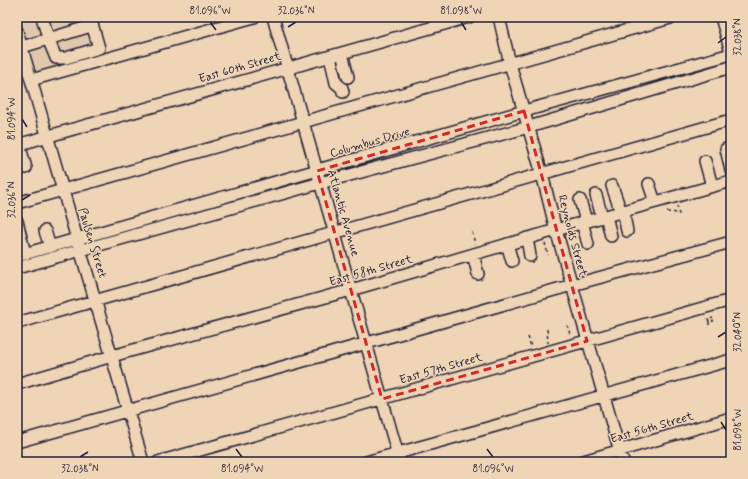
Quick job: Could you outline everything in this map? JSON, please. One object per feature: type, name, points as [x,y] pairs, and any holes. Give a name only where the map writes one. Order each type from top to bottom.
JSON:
[{"type":"street","points":[[22,47],[48,39],[91,21],[99,48],[66,58],[56,58],[48,39],[42,17]]},
{"type":"street","points":[[31,80],[254,17]]},
{"type":"street","name":"Atlantic Avenue","points":[[273,17],[399,458]]},
{"type":"street","name":"East 60th Street","points":[[20,144],[469,17]]},
{"type":"street","name":"Reynolds Street","points":[[499,17],[510,64],[529,127],[556,230],[623,462]]},
{"type":"street","points":[[17,203],[674,17]]},
{"type":"street","points":[[721,17],[731,53]]},
{"type":"street","name":"Paulsen Street","points":[[17,30],[143,462]]},
{"type":"street","points":[[342,53],[348,77]]},
{"type":"street","name":"Columbus Drive","points":[[21,255],[731,53]]},
{"type":"street","points":[[330,56],[336,82],[342,88],[343,92]]},
{"type":"street","name":"Columbus Drive","points":[[17,268],[320,182],[529,127],[731,68]]},
{"type":"street","points":[[17,323],[731,120]]},
{"type":"street","points":[[20,144],[28,166]]},
{"type":"street","points":[[726,149],[731,170]]},
{"type":"street","points":[[705,161],[712,186]]},
{"type":"street","name":"East 58th Street","points":[[17,384],[731,181]]},
{"type":"street","points":[[650,184],[655,202]]},
{"type":"street","points":[[612,186],[622,211],[627,231]]},
{"type":"street","points":[[596,195],[611,236]]},
{"type":"street","points":[[580,200],[591,240]]},
{"type":"street","points":[[17,222],[21,255]]},
{"type":"street","points":[[46,231],[50,247]]},
{"type":"street","points":[[527,238],[530,256]]},
{"type":"street","points":[[17,442],[572,285],[731,242]]},
{"type":"street","points":[[507,244],[512,261]]},
{"type":"street","points":[[475,254],[478,274]]},
{"type":"street","name":"East 57th Street","points":[[158,462],[731,300]]},
{"type":"street","points":[[366,462],[399,458],[604,396],[731,360]]},
{"type":"street","name":"East 56th Street","points":[[580,462],[731,418]]},
{"type":"path","points":[[667,212],[679,213]]},
{"type":"path","points":[[472,232],[475,254]]},
{"type":"path","points":[[542,234],[548,254]]},
{"type":"path","points":[[709,325],[708,319],[713,318]]},
{"type":"path","points":[[709,322],[714,321]]},
{"type":"path","points":[[567,324],[574,345]]},
{"type":"path","points":[[547,329],[547,340],[550,352]]},
{"type":"highlighted area","points":[[524,111],[587,341],[382,399],[317,171]]},
{"type":"shaded area","points":[[19,17],[98,17],[108,58],[37,77]]},
{"type":"shaded area","points":[[17,41],[28,80],[17,83]]}]
